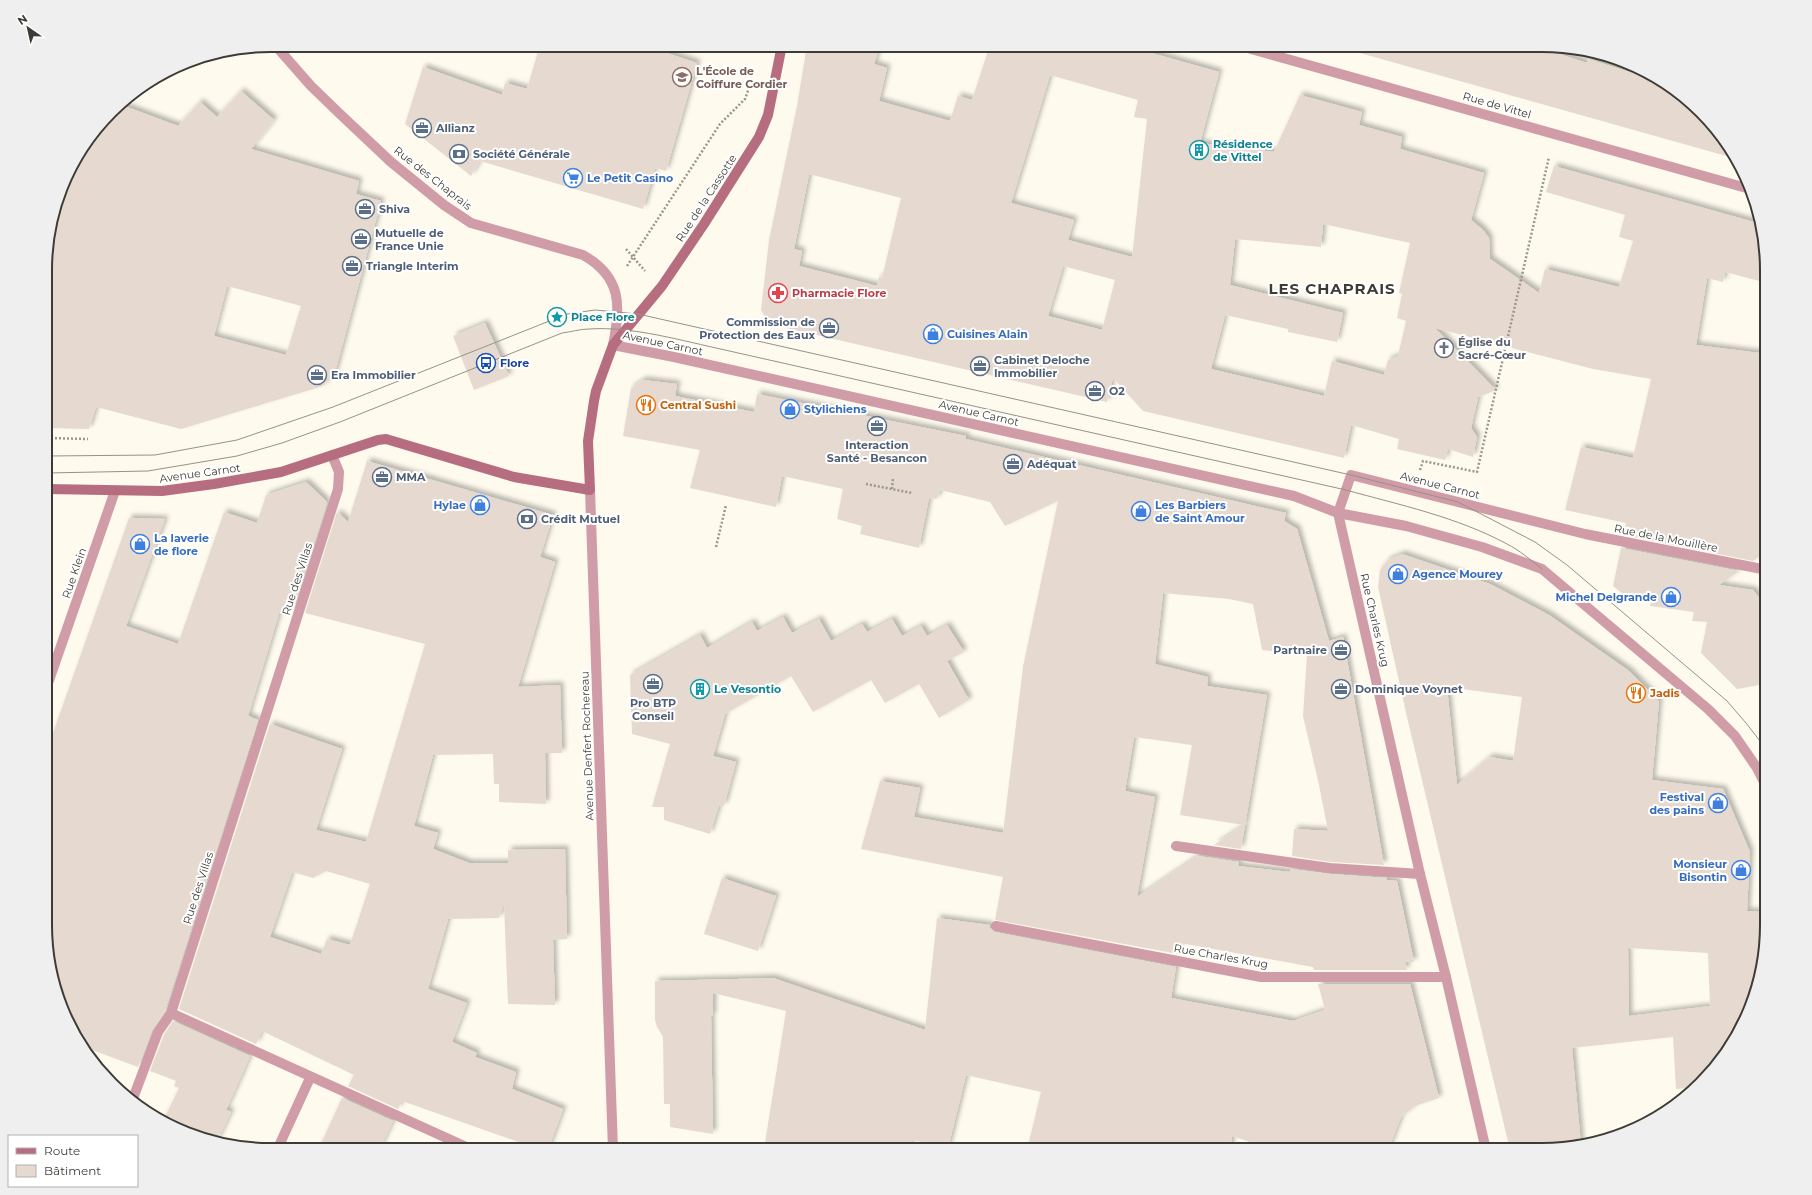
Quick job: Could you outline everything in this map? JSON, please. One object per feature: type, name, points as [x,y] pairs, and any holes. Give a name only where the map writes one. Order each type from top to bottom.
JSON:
[{"type":"main road","name":"Rue de la Cassotte","points":[[613,345],[662,286],[704,224],[759,137],[768,115],[781,52]]},
{"type":"main road","name":"Avenue Denfert Rochereau","points":[[590,490],[588,441],[594,401],[596,391],[613,345]]},
{"type":"main road","name":"Avenue Carnot","points":[[52,489],[115,492],[162,491],[214,484],[281,472],[378,440],[386,439],[514,477],[590,490]]},
{"type":"street","name":"Rue des Chaprais","points":[[281,52],[311,86],[340,114],[392,162],[444,206],[471,223],[583,255],[596,262],[614,285],[618,312],[613,345]]},
{"type":"street","name":"Rue de Vittel","points":[[1262,52],[1743,187]]},
{"type":"street","name":"Avenue Carnot","points":[[613,345],[674,357],[1294,496],[1338,513],[1406,526],[1482,547],[1542,569],[1708,709],[1735,736],[1760,775]]},
{"type":"street","name":"Rue des Villas","points":[[134,1095],[158,1032],[171,1013],[338,489],[339,472],[332,455]]},
{"type":"street","name":"Avenue Carnot","points":[[1338,513],[1351,475],[1562,528]]},
{"type":"street","name":"Avenue Denfert Rochereau","points":[[590,490],[613,1143]]},
{"type":"street","name":"Rue Klein","points":[[52,672],[115,492]]},
{"type":"street","name":"Rue Charles Krug","points":[[1338,513],[1420,874],[1446,977],[1484,1143]]},
{"type":"street","name":"Rue de la Mouillère","points":[[1562,528],[1760,569]]},
{"type":"street","points":[[1176,846],[1330,868],[1420,874]]},
{"type":"street","name":"Rue Charles Krug","points":[[996,926],[1261,977],[1446,977]]},
{"type":"street","points":[[171,1013],[310,1078],[457,1143]]},
{"type":"street","points":[[280,1143],[310,1078]]},
{"type":"path","points":[[633,257],[720,124],[745,100],[750,85]]},
{"type":"path","points":[[1423,461],[1477,472],[1549,157]]},
{"type":"path","points":[[626,249],[646,272]]},
{"type":"path","points":[[52,438],[88,439]]},
{"type":"path","points":[[892,489],[893,478]]},
{"type":"path","points":[[866,484],[912,493]]},
{"type":"path","points":[[716,547],[726,505]]},
{"type":"building","points":[[538,52],[654,52],[660,54],[661,52],[664,52],[697,63],[666,171],[655,168],[643,209],[480,161],[471,176],[405,124],[423,67],[502,95],[505,83],[527,89]]},
{"type":"building","points":[[806,52],[878,52],[874,64],[887,68],[879,101],[950,121],[958,96],[972,100],[988,52],[1148,52],[1219,72],[1200,143],[1274,152],[1300,95],[1362,112],[1359,125],[1402,137],[1400,149],[1484,173],[1471,220],[1483,230],[1489,238],[1490,259],[1539,293],[1545,269],[1619,287],[1633,241],[1619,237],[1625,215],[1546,192],[1554,166],[1755,222],[1760,256],[1760,281],[1725,272],[1723,282],[1707,278],[1696,345],[1760,353],[1760,556],[1753,561],[1624,535],[1626,523],[1565,510],[1581,447],[1633,458],[1651,379],[1593,369],[1435,328],[1496,390],[1478,397],[1471,428],[1477,437],[1473,457],[1448,449],[1445,460],[1397,449],[1399,439],[1351,425],[1344,458],[1143,411],[1113,378],[1107,402],[769,324],[761,310],[769,240],[797,106]],"holes":[[[1050,75],[1138,100],[1134,117],[1147,119],[1132,257],[1068,240],[1074,220],[1011,203]],[[809,174],[901,198],[882,278],[879,277],[877,286],[799,266],[802,251],[794,249]],[[1323,224],[1410,243],[1399,293],[1402,294],[1397,318],[1406,321],[1398,356],[1388,360],[1384,375],[1332,361],[1324,396],[1211,369],[1225,315],[1288,329],[1288,332],[1337,342],[1343,313],[1230,285],[1235,239],[1321,247]],[[1063,266],[1115,280],[1102,330],[1048,316]]]},
{"type":"building","points":[[1553,52],[1587,63],[1588,59],[1629,71],[1651,81],[1675,97],[1706,126],[1728,156],[1360,53]]},
{"type":"building","points":[[241,91],[274,120],[251,149],[359,181],[356,194],[381,201],[334,376],[323,386],[181,429],[96,407],[89,429],[52,428],[52,256],[59,214],[69,187],[81,161],[97,137],[126,106],[178,126],[200,102],[217,117]],"holes":[[[227,286],[301,306],[286,355],[214,336]]]},
{"type":"building","points":[[485,323],[509,376],[474,390],[453,336]]},
{"type":"building","points":[[643,380],[677,384],[675,396],[754,412],[757,394],[966,436],[966,439],[1286,513],[1284,521],[1297,529],[1329,641],[1343,637],[1384,865],[1331,862],[1292,856],[1294,829],[1328,831],[1303,716],[1307,655],[1262,650],[1253,604],[1229,599],[1163,593],[1155,664],[1208,677],[1207,686],[1267,695],[1241,849],[1214,845],[1244,825],[1180,815],[1192,745],[1134,737],[1125,791],[1155,797],[1137,897],[1198,856],[1239,862],[1238,866],[1290,872],[1291,869],[1330,874],[1387,878],[1387,880],[1397,881],[1414,962],[1405,962],[1407,970],[1314,970],[1313,967],[1180,943],[1178,954],[995,920],[1003,877],[861,849],[880,781],[920,788],[914,817],[1003,833],[1023,667],[1058,501],[1005,526],[990,502],[940,490],[937,499],[929,498],[919,548],[860,534],[862,526],[837,519],[843,489],[782,476],[776,507],[690,488],[700,450],[623,436],[631,388]]},
{"type":"building","points":[[367,461],[553,515],[540,557],[555,562],[518,687],[560,685],[562,753],[545,753],[546,804],[499,802],[499,784],[494,784],[493,754],[433,755],[414,826],[438,833],[433,849],[469,863],[508,863],[508,850],[565,849],[567,939],[553,940],[555,1005],[508,1004],[504,904],[499,918],[448,919],[428,989],[467,1003],[452,1042],[477,1053],[475,1057],[516,1072],[512,1089],[563,1109],[551,1143],[521,1143],[402,1101],[398,1109],[348,1086],[354,1075],[262,1031],[256,1044],[179,1009],[270,724],[342,749],[316,830],[366,842],[425,644],[305,613],[337,512],[348,522]],"holes":[[[326,871],[370,884],[350,945],[327,939],[321,954],[270,937],[292,872],[313,878]]]},
{"type":"building","points":[[306,482],[327,502],[293,610],[281,607],[248,716],[258,720],[165,1010],[152,1030],[138,1067],[92,1050],[81,1034],[59,981],[52,939],[52,736],[129,518],[165,519],[126,626],[178,644],[224,512],[257,523],[266,495]]},
{"type":"building","points":[[1621,548],[1739,571],[1719,585],[1753,590],[1760,599],[1759,685],[1737,689],[1701,653],[1707,622],[1692,621],[1694,612],[1650,606],[1652,598],[1624,595],[1613,586]]},
{"type":"building","points":[[1402,554],[1490,584],[1549,615],[1629,671],[1659,701],[1652,780],[1723,789],[1750,852],[1747,911],[1760,912],[1760,939],[1753,981],[1731,1034],[1715,1058],[1687,1088],[1676,1089],[1673,1037],[1572,1048],[1580,1140],[1556,1143],[1508,1143],[1407,717],[1378,587],[1380,570],[1388,560]],"holes":[[[1447,687],[1522,697],[1513,761],[1490,757],[1457,785]],[[1628,948],[1708,953],[1710,1006],[1629,1016]]]},
{"type":"building","name":"Le Vesontio","points":[[783,617],[792,633],[819,619],[831,641],[862,624],[867,632],[892,619],[902,636],[921,626],[927,636],[947,625],[964,652],[947,661],[969,700],[939,718],[919,684],[885,703],[871,680],[813,712],[791,676],[725,714],[713,756],[736,762],[724,806],[719,805],[710,834],[664,820],[664,807],[652,807],[670,744],[632,734],[630,675],[700,635],[707,648],[752,622],[757,631]]},
{"type":"building","points":[[722,878],[776,896],[758,951],[704,934]]},
{"type":"building","points":[[937,918],[990,925],[990,928],[995,932],[1176,967],[1171,998],[1293,1021],[1325,1010],[1318,984],[1410,984],[1439,1098],[1415,1106],[1401,1117],[1391,1143],[1252,1143],[1232,1136],[1231,1143],[1029,1143],[1041,1092],[966,1075],[949,1143],[926,1143],[912,1140],[911,1143],[765,1143],[786,1011],[713,993],[713,1016],[711,1016],[713,1134],[670,1127],[670,1104],[664,1104],[663,1037],[655,1020],[655,981],[773,978],[925,1030]]},
{"type":"building","points":[[173,1021],[250,1056],[226,1110],[231,1112],[219,1137],[187,1126],[165,1116],[179,1088],[174,1086],[176,1081],[150,1071],[164,1035]]},
{"type":"building","points":[[342,1098],[393,1121],[382,1143],[321,1143]]},
{"type":"tram line","points":[[52,456],[155,455],[237,440],[333,407],[567,314],[595,310],[638,314],[1351,475],[1458,502],[1535,542],[1567,565],[1727,701],[1760,741]]},
{"type":"tram line","points":[[52,473],[148,471],[237,456],[282,443],[340,422],[562,333],[586,329],[622,330],[675,339],[1346,490],[1428,512],[1468,526],[1511,546],[1542,569]]},
{"type":"place","name":"L'École de Coiffure Cordier","points":[[682,77]]},
{"type":"place","name":"Allianz","points":[[422,128]]},
{"type":"place","name":"Résidence de Vittel","points":[[1199,150]]},
{"type":"place","name":"Société Générale","points":[[459,154]]},
{"type":"place","name":"Le Petit Casino","points":[[573,178]]},
{"type":"place","name":"Shiva","points":[[365,209]]},
{"type":"place","name":"Mutuelle de France Unie","points":[[361,239]]},
{"type":"place","name":"Triangle Interim","points":[[352,266]]},
{"type":"place","name":"Pharmacie Flore","points":[[778,293]]},
{"type":"place","name":"Place Flore","points":[[557,317]]},
{"type":"place","name":"Commission de Protection des Eaux","points":[[829,328]]},
{"type":"place","name":"Cuisines Alain","points":[[933,334]]},
{"type":"place","name":"Église du Sacré-Cœur","points":[[1444,348]]},
{"type":"place","name":"Flore","points":[[486,363]]},
{"type":"place","name":"Cabinet Deloche Immobilier","points":[[980,366]]},
{"type":"place","name":"Era Immobilier","points":[[317,375]]},
{"type":"place","name":"O2","points":[[1095,391]]},
{"type":"place","name":"Central Sushi","points":[[646,405]]},
{"type":"place","name":"Stylichiens","points":[[790,409]]},
{"type":"place","name":"Interaction Santé - Besancon","points":[[877,426]]},
{"type":"place","name":"Adéquat","points":[[1013,464]]},
{"type":"place","name":"MMA","points":[[382,477]]},
{"type":"place","name":"Hylae","points":[[480,505]]},
{"type":"place","name":"Les Barbiers de Saint Amour","points":[[1141,511]]},
{"type":"place","name":"Crédit Mutuel","points":[[527,519]]},
{"type":"place","name":"La laverie de flore","points":[[140,544]]},
{"type":"place","name":"Agence Mourey","points":[[1398,574]]},
{"type":"place","name":"Michel Delgrande","points":[[1671,597]]},
{"type":"place","name":"Partnaire","points":[[1341,650]]},
{"type":"place","name":"Pro BTP Conseil","points":[[653,684]]},
{"type":"place","name":"Le Vesontio","points":[[700,689]]},
{"type":"place","name":"Dominique Voynet","points":[[1341,689]]},
{"type":"place","name":"Jadis","points":[[1636,693]]},
{"type":"place","name":"Festival des pains","points":[[1718,803]]},
{"type":"place","name":"Monsieur Bisontin","points":[[1741,870]]},
{"type":"district","name":"LES CHAPRAIS","points":[[1332,288]]}]
